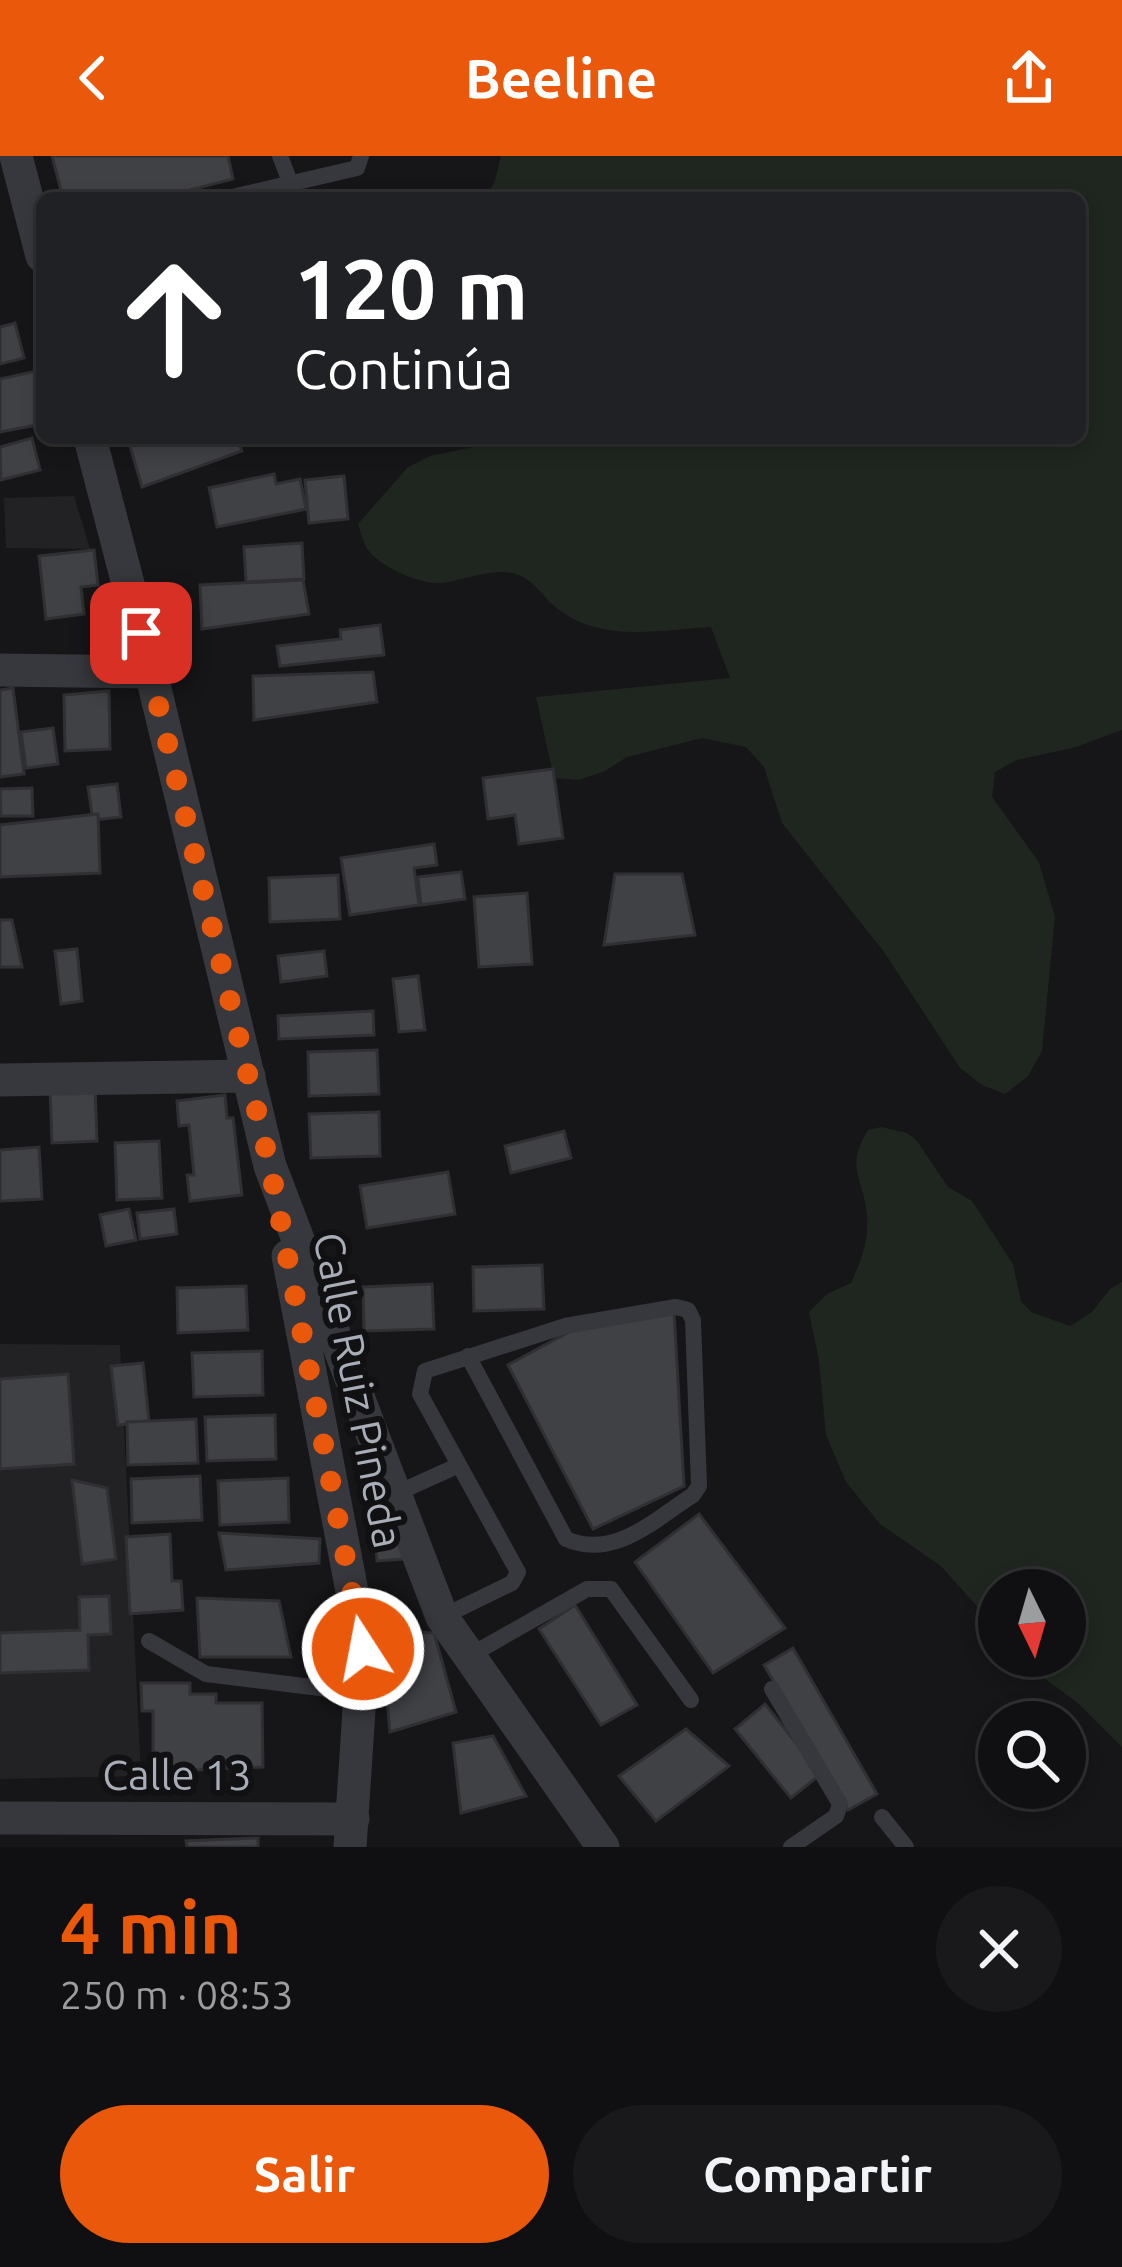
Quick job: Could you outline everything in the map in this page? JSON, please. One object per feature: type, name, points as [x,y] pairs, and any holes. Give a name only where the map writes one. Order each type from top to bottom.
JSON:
[{"type":"street","points":[[16,156],[13,195],[36,239]]},
{"type":"street","points":[[92,444],[270,1166],[442,1617],[603,1847]]},
{"type":"street","points":[[0,670],[151,672]]},
{"type":"street","points":[[0,1080],[248,1076]]},
{"type":"street","name":"Calle Ruiz Pineda","points":[[270,1166],[363,1649],[351,1833]]},
{"type":"street","name":"Calle 13","points":[[0,1818],[351,1833]]},
{"type":"lane","points":[[280,156],[290,182]]},
{"type":"lane","points":[[251,192],[357,168],[361,156]]},
{"type":"lane","points":[[442,1617],[512,1582],[518,1572],[420,1394],[424,1371],[468,1355],[565,1326],[676,1307],[688,1310],[693,1320],[697,1491],[618,1543],[580,1545],[566,1539],[468,1355]]},
{"type":"lane","points":[[395,1494],[457,1466]]},
{"type":"lane","points":[[469,1656],[587,1589],[602,1587],[611,1589],[691,1700]]},
{"type":"lane","points":[[149,1641],[206,1674],[360,1693]]},
{"type":"lane","points":[[772,1689],[840,1804],[836,1816],[791,1847]]},
{"type":"lane","points":[[882,1817],[906,1847]]},
{"type":"shaded area","points":[[501,156],[1122,156],[1122,730],[1076,747],[1017,760],[995,772],[992,797],[1039,862],[1055,917],[1042,1051],[1028,1076],[1005,1094],[982,1085],[960,1068],[884,952],[782,823],[764,767],[746,747],[702,738],[627,757],[579,780],[554,778],[536,697],[730,678],[711,627],[632,632],[593,627],[558,609],[523,577],[507,572],[442,583],[423,581],[374,556],[358,524],[408,467],[430,456],[480,444],[1086,444],[1086,192],[489,192]]},
{"type":"shaded area","points":[[74,496],[90,549],[6,548],[4,498]]},
{"type":"shaded area","points":[[881,1127],[907,1133],[948,1187],[972,1201],[1013,1264],[1021,1301],[1031,1312],[1070,1326],[1122,1282],[1122,1747],[1086,1711],[1086,1701],[1075,1701],[1042,1677],[1086,1677],[1086,1569],[978,1569],[978,1607],[941,1566],[880,1524],[846,1482],[826,1435],[809,1312],[827,1294],[851,1283],[858,1267],[867,1225],[856,1164],[868,1130]]},
{"type":"shaded area","points":[[0,1344],[120,1345],[141,1776],[0,1779]]},
{"type":"building","points":[[52,156],[228,156],[233,179],[182,192],[61,192]]},
{"type":"building","points":[[15,323],[24,358],[0,364],[0,327]]},
{"type":"building","points":[[36,371],[36,425],[0,432],[0,379]]},
{"type":"building","points":[[32,438],[40,470],[1,480],[0,447]]},
{"type":"building","points":[[239,444],[242,451],[142,487],[130,446]]},
{"type":"building","points":[[274,474],[276,484],[300,479],[306,509],[217,527],[209,488]]},
{"type":"building","points":[[344,476],[348,519],[309,523],[305,480]]},
{"type":"building","points":[[302,543],[304,579],[246,582],[244,547]]},
{"type":"building","points":[[94,550],[98,585],[81,587],[84,614],[46,619],[39,556]]},
{"type":"building","points":[[303,580],[309,614],[202,629],[200,585]]},
{"type":"building","points":[[380,625],[384,655],[280,666],[277,646],[341,639],[340,630]]},
{"type":"building","points":[[373,672],[377,702],[254,720],[253,676]]},
{"type":"building","points":[[13,688],[24,774],[0,777],[0,690]]},
{"type":"building","points":[[109,691],[110,749],[65,751],[64,695]]},
{"type":"building","points":[[53,728],[58,764],[26,768],[21,732]]},
{"type":"building","points":[[553,769],[563,838],[519,844],[515,815],[488,819],[483,778]]},
{"type":"building","points":[[117,784],[121,817],[93,820],[88,787]]},
{"type":"building","points":[[32,788],[33,816],[1,816],[0,789]]},
{"type":"building","points":[[98,814],[100,873],[0,877],[0,825]]},
{"type":"building","points":[[434,844],[437,865],[414,868],[419,905],[350,915],[341,858]]},
{"type":"building","points":[[461,872],[465,899],[421,905],[418,877]]},
{"type":"building","points":[[615,874],[682,874],[695,935],[604,945]]},
{"type":"building","points":[[338,875],[340,919],[270,922],[269,878]]},
{"type":"building","points":[[527,893],[532,964],[479,967],[474,897]]},
{"type":"building","points":[[0,920],[12,920],[22,967],[0,967]]},
{"type":"building","points":[[77,949],[82,1001],[61,1004],[55,951]]},
{"type":"building","points":[[324,951],[327,976],[281,982],[278,956]]},
{"type":"building","points":[[418,976],[425,1030],[399,1032],[393,979]]},
{"type":"building","points":[[373,1011],[374,1035],[279,1039],[278,1016]]},
{"type":"building","points":[[377,1050],[379,1094],[309,1096],[308,1052]]},
{"type":"building","points":[[95,1085],[97,1141],[52,1143],[50,1087]]},
{"type":"building","points":[[225,1095],[227,1118],[233,1118],[242,1195],[190,1201],[187,1175],[194,1175],[189,1125],[179,1126],[177,1101]]},
{"type":"building","points":[[379,1112],[380,1156],[311,1158],[309,1114]]},
{"type":"building","points":[[564,1131],[571,1158],[511,1173],[505,1146]]},
{"type":"building","points":[[159,1141],[162,1198],[117,1200],[115,1143]]},
{"type":"building","points":[[39,1147],[42,1199],[0,1201],[0,1150]]},
{"type":"building","points":[[448,1172],[455,1214],[367,1228],[360,1186]]},
{"type":"building","points":[[129,1209],[136,1240],[106,1246],[100,1215]]},
{"type":"building","points":[[174,1209],[177,1234],[140,1239],[137,1213]]},
{"type":"building","points":[[542,1265],[544,1309],[474,1311],[473,1267]]},
{"type":"building","points":[[432,1284],[434,1329],[364,1331],[363,1287]]},
{"type":"building","points":[[246,1286],[248,1330],[178,1333],[177,1288]]},
{"type":"building","points":[[674,1312],[684,1486],[593,1529],[508,1365],[580,1326]]},
{"type":"building","points":[[262,1351],[263,1395],[194,1397],[192,1353]]},
{"type":"building","points":[[143,1363],[149,1422],[118,1425],[111,1366]]},
{"type":"building","points":[[68,1374],[74,1464],[0,1469],[0,1379]]},
{"type":"building","points":[[275,1415],[276,1459],[207,1461],[205,1417]]},
{"type":"building","points":[[196,1419],[198,1463],[128,1465],[127,1422]]},
{"type":"building","points":[[200,1476],[202,1520],[132,1523],[131,1479]]},
{"type":"building","points":[[288,1478],[289,1522],[220,1525],[218,1481]]},
{"type":"building","points":[[72,1480],[107,1488],[116,1559],[82,1564]]},
{"type":"building","points":[[699,1514],[785,1628],[713,1673],[635,1562]]},
{"type":"building","points":[[399,1518],[403,1559],[377,1561],[374,1520]]},
{"type":"building","points":[[219,1533],[320,1539],[319,1563],[226,1570]]},
{"type":"building","points":[[170,1534],[172,1581],[181,1581],[183,1610],[130,1614],[126,1537]]},
{"type":"building","points":[[109,1596],[111,1634],[88,1635],[89,1670],[0,1673],[0,1633],[80,1630],[79,1597]]},
{"type":"building","points":[[197,1598],[279,1601],[291,1657],[200,1657]]},
{"type":"building","points":[[575,1605],[637,1705],[601,1725],[539,1629]]},
{"type":"building","points":[[380,1630],[434,1633],[456,1712],[390,1732]]},
{"type":"building","points":[[793,1648],[877,1794],[848,1810],[764,1665]]},
{"type":"building","points":[[141,1683],[190,1683],[190,1694],[216,1694],[216,1703],[262,1703],[263,1767],[153,1772],[153,1711],[142,1711]]},
{"type":"building","points":[[765,1704],[821,1774],[791,1798],[735,1729]]},
{"type":"building","points":[[686,1729],[729,1766],[656,1821],[619,1776]]},
{"type":"building","points":[[493,1736],[526,1796],[461,1813],[453,1743]]},
{"type":"building","points":[[258,1838],[258,1847],[187,1847],[186,1841]]},
{"type":"route","points":[[141,633],[270,1166],[363,1649]]}]
